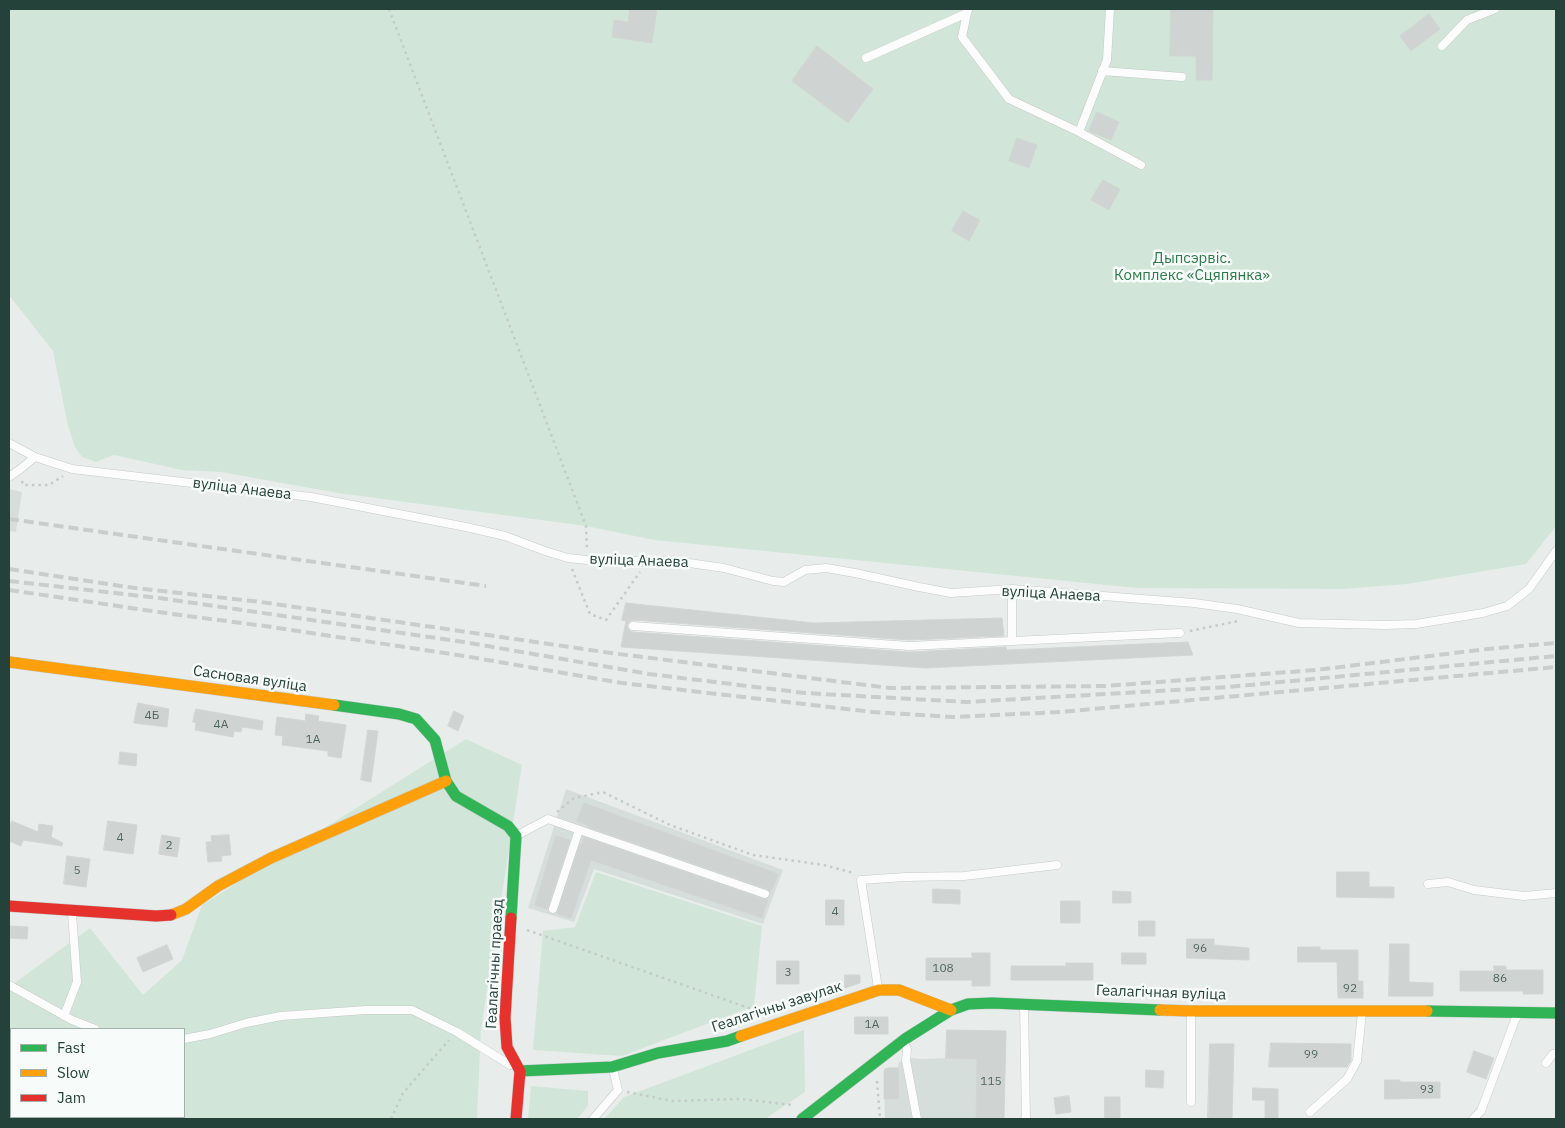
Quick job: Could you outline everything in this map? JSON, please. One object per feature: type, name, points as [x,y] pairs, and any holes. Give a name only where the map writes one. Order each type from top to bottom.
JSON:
[{"type":"street","name":"Сасновая вуліца","points":[[9,662],[399,714],[416,719],[436,740],[446,781],[456,796],[508,826],[516,836]]},
{"type":"street","points":[[9,906],[156,916],[172,915],[186,909],[218,886],[271,858],[446,781]]},
{"type":"street","name":"Геалагічны праезд","points":[[516,836],[505,1018],[507,1047],[520,1071]]},
{"type":"street","name":"Геалагічны завулак","points":[[520,1071],[612,1067],[658,1054],[727,1041],[879,990],[899,990],[951,1010]]},
{"type":"street","name":"Геалагічная вуліца","points":[[802,1119],[905,1039],[951,1010],[968,1004],[992,1003],[1191,1010],[1556,1013]]},
{"type":"street","points":[[516,1119],[520,1071]]},
{"type":"lane","points":[[1079,132],[1107,60],[1110,9]]},
{"type":"lane","points":[[1442,46],[1468,20],[1495,9]]},
{"type":"lane","points":[[866,58],[968,11]]},
{"type":"lane","points":[[968,11],[962,37],[1009,99],[1079,132],[1141,165]]},
{"type":"lane","points":[[1102,71],[1182,78]]},
{"type":"lane","name":"вуліца Анаева","points":[[9,443],[35,456],[72,469],[310,497],[482,530],[568,558],[675,561],[724,568],[773,581],[784,582],[805,570],[826,568],[951,593],[1012,589],[1194,603],[1238,609],[1299,623],[1385,626],[1431,622],[1483,613],[1507,606],[1529,589],[1556,551]]},
{"type":"lane","points":[[9,477],[35,456]]},
{"type":"lane","points":[[1012,589],[1012,641]]},
{"type":"lane","points":[[633,626],[909,646],[1180,633]]},
{"type":"lane","points":[[516,836],[548,819],[765,894]]},
{"type":"lane","points":[[553,909],[579,830]]},
{"type":"lane","points":[[879,990],[861,880],[964,876],[1057,865]]},
{"type":"lane","points":[[1428,884],[1448,882],[1474,890],[1524,896],[1556,894]]},
{"type":"lane","points":[[64,1016],[77,982],[72,910]]},
{"type":"lane","points":[[9,985],[64,1016],[93,1028]]},
{"type":"lane","points":[[1024,1004],[1026,1119]]},
{"type":"lane","points":[[185,1039],[281,1016],[366,1010],[412,1010],[457,1032],[520,1071]]},
{"type":"lane","points":[[1191,1010],[1191,1102]]},
{"type":"lane","points":[[1310,1112],[1347,1079],[1357,1061],[1362,1010]]},
{"type":"lane","points":[[1472,1119],[1481,1111],[1515,1020],[1520,1012]]},
{"type":"lane","points":[[905,1039],[906,1060],[917,1119]]},
{"type":"lane","points":[[1546,1063],[1556,1053]]},
{"type":"lane","points":[[593,1119],[618,1090],[612,1067]]},
{"type":"path","points":[[389,9],[586,526],[587,560]]},
{"type":"path","points":[[19,470],[23,485],[49,486],[72,469]]},
{"type":"path","points":[[568,558],[590,614],[606,620],[648,561]]},
{"type":"path","points":[[1180,633],[1264,615]]},
{"type":"path","points":[[548,819],[574,798],[603,792],[670,825],[752,855],[824,865],[850,872],[861,880]]},
{"type":"path","points":[[511,924],[764,1014]]},
{"type":"path","points":[[391,1119],[403,1093],[457,1032]]},
{"type":"path","points":[[877,1081],[880,1119]]},
{"type":"path","points":[[618,1090],[672,1101],[740,1099],[816,1107]]},
{"type":"shaded area","points":[[9,489],[22,492],[16,532],[9,531]]},
{"type":"shaded area","points":[[566,789],[783,870],[763,924],[594,869],[574,922],[528,908]]},
{"type":"shaded area","points":[[947,1030],[1006,1031],[1004,1119],[885,1119],[884,1068],[898,1068],[899,1062],[912,1058],[946,1058]]},
{"type":"green space","name":"Дыпсэрвіс. Комплекс «Сцяпянка»","points":[[9,9],[1556,9],[1556,526],[1526,564],[1407,584],[1341,589],[1137,588],[654,540],[586,526],[338,493],[221,472],[182,470],[114,455],[96,462],[82,457],[75,447],[68,426],[53,351],[9,295]]},
{"type":"green space","points":[[466,739],[522,765],[481,1029],[477,1119],[9,1119],[9,987],[90,928],[143,995],[182,960],[202,905]]},
{"type":"green space","points":[[596,872],[762,926],[754,1006],[622,1056],[533,1050],[543,931],[575,927]]},
{"type":"green space","points":[[804,1030],[805,1092],[765,1119],[604,1119],[624,1097]]},
{"type":"green space","points":[[531,1086],[588,1091],[588,1106],[577,1119],[528,1119]]},
{"type":"building","points":[[630,9],[657,9],[652,43],[612,37],[614,20],[628,22]]},
{"type":"building","points":[[1171,9],[1213,9],[1212,80],[1196,80],[1196,56],[1170,56]]},
{"type":"building","points":[[1429,14],[1440,29],[1411,51],[1400,36]]},
{"type":"building","points":[[817,46],[873,89],[848,123],[792,81]]},
{"type":"building","points":[[1097,112],[1119,122],[1111,140],[1089,131]]},
{"type":"building","points":[[1017,138],[1037,145],[1029,168],[1009,161]]},
{"type":"building","points":[[1103,180],[1120,189],[1109,210],[1091,200]]},
{"type":"building","points":[[963,211],[980,220],[969,241],[952,231]]},
{"type":"building","points":[[626,603],[814,623],[1002,618],[1004,636],[909,640],[633,620],[627,626],[633,632],[909,652],[1006,647],[1007,650],[1188,642],[1193,655],[926,668],[621,647],[626,621],[622,620]]},
{"type":"building","points":[[138,703],[169,709],[167,727],[134,723]]},
{"type":"building","points":[[196,709],[263,721],[262,730],[242,727],[241,732],[234,731],[233,737],[195,730],[196,723],[193,722]]},
{"type":"building","points":[[454,711],[464,716],[458,731],[448,726]]},
{"type":"building","points":[[306,714],[319,716],[318,721],[346,725],[341,758],[328,756],[328,751],[282,745],[283,736],[275,735],[277,717],[305,721]]},
{"type":"building","points":[[368,730],[378,731],[371,782],[361,780]]},
{"type":"building","points":[[120,752],[137,754],[136,766],[119,764]]},
{"type":"building","points":[[584,803],[778,874],[772,889],[770,892],[767,889],[588,827],[588,825],[577,821]]},
{"type":"building","points":[[12,821],[38,832],[39,824],[53,826],[51,837],[63,843],[62,846],[23,840],[21,846],[9,841],[9,828]]},
{"type":"building","points":[[108,821],[137,825],[133,854],[104,850]]},
{"type":"building","points":[[162,835],[180,838],[177,857],[159,854]]},
{"type":"building","points":[[229,835],[231,855],[221,856],[222,861],[208,862],[206,842],[212,842],[211,836]]},
{"type":"building","points":[[556,836],[570,840],[547,909],[535,905]]},
{"type":"building","points":[[584,837],[763,899],[768,899],[762,918],[591,860],[571,918],[558,914],[557,912]]},
{"type":"building","points":[[67,856],[90,859],[86,887],[64,884]]},
{"type":"building","points":[[1337,872],[1369,872],[1369,887],[1394,887],[1394,898],[1337,897]]},
{"type":"building","points":[[933,889],[960,890],[960,904],[933,903]]},
{"type":"building","points":[[1113,891],[1131,892],[1131,903],[1113,903]]},
{"type":"building","points":[[826,900],[844,900],[844,925],[826,925]]},
{"type":"building","points":[[1061,901],[1080,901],[1080,923],[1061,923]]},
{"type":"building","points":[[1139,921],[1155,921],[1155,936],[1139,936]]},
{"type":"building","points":[[11,926],[28,927],[27,939],[10,938]]},
{"type":"building","points":[[1187,939],[1214,939],[1214,945],[1249,948],[1249,960],[1187,958]]},
{"type":"building","points":[[1390,944],[1409,944],[1409,982],[1433,983],[1433,996],[1389,996]]},
{"type":"building","points":[[167,945],[173,959],[143,972],[137,958]]},
{"type":"building","points":[[1298,947],[1320,947],[1320,950],[1358,950],[1358,981],[1363,981],[1363,998],[1338,998],[1337,962],[1298,962]]},
{"type":"building","points":[[972,953],[990,953],[990,986],[972,986],[972,980],[926,980],[926,958],[972,958]]},
{"type":"building","points":[[1122,953],[1146,953],[1146,964],[1122,964]]},
{"type":"building","points":[[777,961],[799,961],[799,984],[777,984]]},
{"type":"building","points":[[1066,963],[1093,963],[1093,980],[1011,980],[1011,966],[1066,966]]},
{"type":"building","points":[[1494,966],[1506,966],[1506,970],[1543,970],[1543,994],[1523,994],[1523,991],[1460,991],[1460,971],[1494,971]]},
{"type":"building","points":[[845,975],[860,975],[860,983],[845,988]]},
{"type":"building","points":[[855,1017],[888,1017],[888,1034],[855,1034]]},
{"type":"building","points":[[947,1030],[1006,1031],[1004,1119],[976,1119],[977,1059],[946,1058]]},
{"type":"building","points":[[1271,1043],[1351,1044],[1351,1060],[1347,1067],[1269,1067]]},
{"type":"building","points":[[1210,1044],[1234,1044],[1232,1119],[1208,1119]]},
{"type":"building","points":[[1474,1051],[1494,1058],[1486,1079],[1467,1072]]},
{"type":"building","points":[[888,1068],[898,1068],[899,1099],[884,1099],[884,1071]]},
{"type":"building","points":[[1146,1070],[1164,1071],[1163,1088],[1146,1087]]},
{"type":"building","points":[[1385,1080],[1440,1082],[1440,1098],[1385,1099]]},
{"type":"building","points":[[1253,1088],[1278,1089],[1278,1119],[1265,1119],[1265,1100],[1253,1100]]},
{"type":"building","points":[[1069,1096],[1071,1112],[1056,1114],[1054,1098]]},
{"type":"building","points":[[1105,1097],[1120,1097],[1120,1119],[1105,1119]]},
{"type":"railway","points":[[9,519],[486,586]]},
{"type":"railway","points":[[9,569],[135,588],[261,602],[611,653],[890,688],[1105,686],[1316,670],[1487,649],[1556,643]]},
{"type":"railway","points":[[9,581],[159,598],[464,642],[649,674],[805,693],[967,702],[1228,687],[1556,656]]},
{"type":"railway","points":[[9,590],[464,656],[622,683],[873,712],[953,717],[1060,712],[1556,667]]},
{"type":"traffic: fast","points":[[334,705],[399,714],[416,719],[435,740],[446,781],[456,796],[508,826],[516,836],[511,918]]},
{"type":"traffic: fast","points":[[802,1119],[905,1039],[951,1010],[968,1004],[992,1003],[1160,1010]]},
{"type":"traffic: fast","points":[[1427,1011],[1556,1013]]},
{"type":"traffic: fast","points":[[520,1071],[612,1067],[658,1053],[727,1041],[741,1036]]},
{"type":"traffic: slow","points":[[9,662],[334,705]]},
{"type":"traffic: slow","points":[[171,915],[186,909],[218,886],[271,858],[446,781]]},
{"type":"traffic: slow","points":[[741,1036],[879,990],[899,990],[951,1010]]},
{"type":"traffic: slow","points":[[1160,1010],[1427,1011]]},
{"type":"traffic: jam","points":[[9,906],[156,916],[171,915]]},
{"type":"traffic: jam","points":[[511,918],[505,1018],[507,1047],[520,1071],[516,1119]]}]
